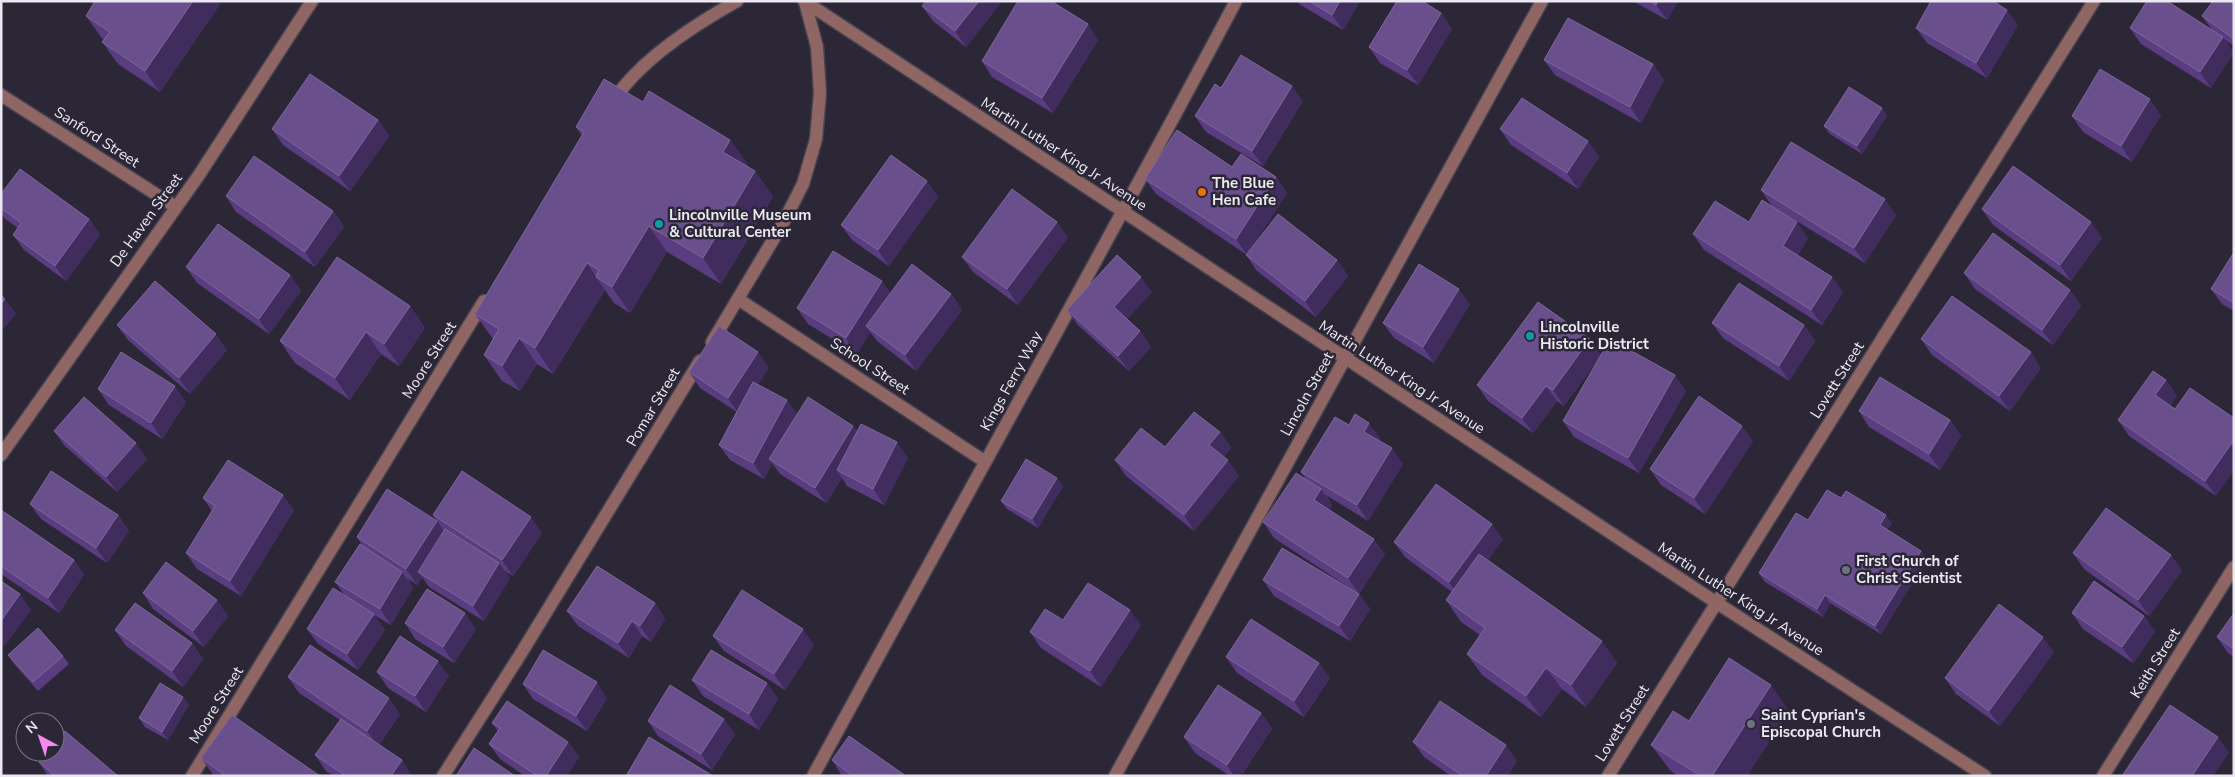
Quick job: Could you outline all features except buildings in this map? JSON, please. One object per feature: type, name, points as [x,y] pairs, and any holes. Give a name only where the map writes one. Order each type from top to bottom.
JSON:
[{"type":"street","name":"De Haven Street","points":[[1,455],[199,175],[312,1]]},
{"type":"street","points":[[604,114],[620,90],[662,51],[704,20],[737,1]]},
{"type":"street","name":"Kings Ferry Way","points":[[813,776],[984,461],[1124,213],[1236,1]]},
{"type":"street","name":"Lincoln Street","points":[[1115,776],[1542,1]]},
{"type":"street","name":"Lovett Street","points":[[1608,776],[2094,1]]},
{"type":"street","name":"Martin Luther King Jr Avenue","points":[[804,2],[1717,603],[1985,776]]},
{"type":"street","name":"Pomar Street","points":[[443,776],[520,655],[738,299],[782,225],[803,184],[816,139],[820,93],[817,47],[804,2]]},
{"type":"street","name":"Sanford Street","points":[[1,95],[176,207]]},
{"type":"street","name":"Moore Street","points":[[192,776],[490,292]]},
{"type":"street","name":"School Street","points":[[738,299],[984,461]]},
{"type":"street","name":"Keith Street","points":[[2103,776],[2234,567]]},
{"type":"place","name":"The Blue Hen Cafe","points":[[1202,192]]},
{"type":"place","name":"Lincolnville Museum & Cultural Center","points":[[659,224]]},
{"type":"place","name":"Lincolnville Historic District","points":[[1530,336]]},
{"type":"place","name":"First Church of Christ Scientist","points":[[1846,570]]},
{"type":"place","name":"Saint Cyprian's Episcopal Church","points":[[1751,724]]}]
